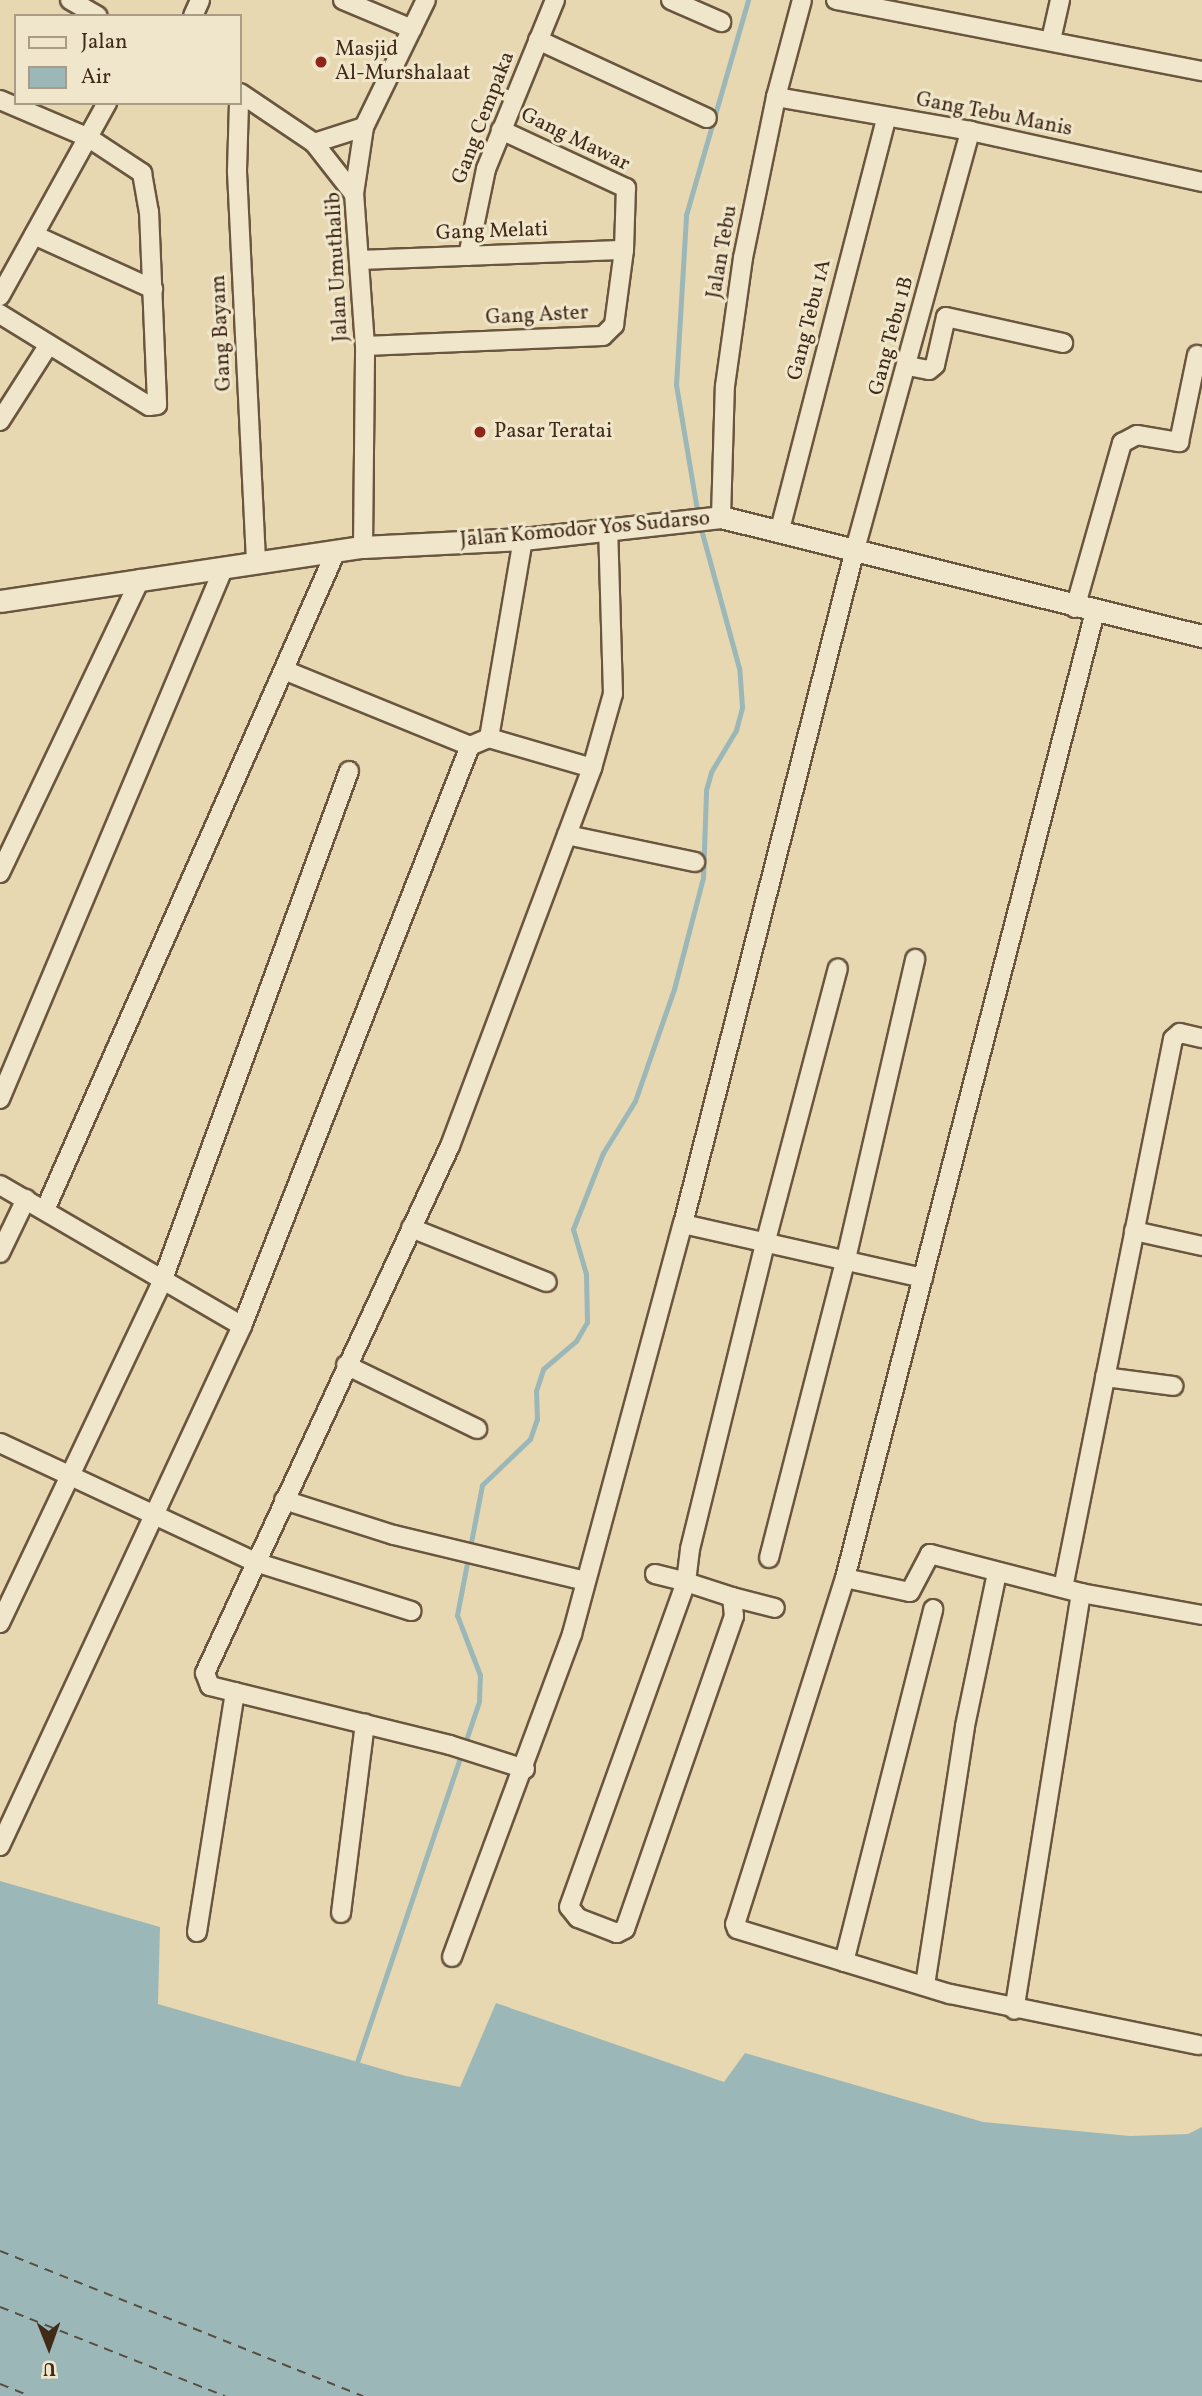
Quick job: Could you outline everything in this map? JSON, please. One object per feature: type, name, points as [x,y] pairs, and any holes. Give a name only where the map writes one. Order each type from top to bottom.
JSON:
[{"type":"street","points":[[70,0],[98,10]]},
{"type":"street","points":[[343,0],[412,29]]},
{"type":"street","name":"Jalan Umuthalib","points":[[363,547],[365,346],[362,260],[354,194],[364,127],[426,0]]},
{"type":"street","name":"Gang Cempaka","points":[[468,256],[479,188],[555,0]]},
{"type":"street","points":[[671,0],[721,22]]},
{"type":"street","name":"Jalan Tebu","points":[[717,517],[725,386],[743,258],[776,97],[802,0]]},
{"type":"street","points":[[836,0],[1051,40],[1202,72]]},
{"type":"street","points":[[1051,40],[1060,0]]},
{"type":"street","points":[[538,40],[707,118]]},
{"type":"street","points":[[242,94],[314,143],[354,194]]},
{"type":"street","name":"Gang Tebu Manis","points":[[776,97],[970,131],[1202,181]]},
{"type":"street","points":[[0,101],[89,138],[142,173],[153,289],[158,393],[154,406],[48,346],[0,314]]},
{"type":"street","points":[[0,296],[106,105]]},
{"type":"street","name":"Gang Bayam","points":[[239,105],[237,172],[256,561]]},
{"type":"street","name":"Gang Tebu 1A","points":[[779,533],[886,118]]},
{"type":"street","points":[[314,143],[364,127]]},
{"type":"street","name":"Gang Mawar","points":[[502,130],[624,185],[627,192]]},
{"type":"street","name":"Gang Tebu 1B","points":[[452,1957],[525,1769],[586,1581],[683,1224],[854,553],[908,366],[970,131]]},
{"type":"street","name":"Gang Aster","points":[[365,346],[603,336],[614,325],[624,250],[627,192]]},
{"type":"street","points":[[34,235],[153,289]]},
{"type":"street","name":"Gang Melati","points":[[362,260],[624,250]]},
{"type":"street","points":[[908,366],[929,370],[935,365],[946,317],[1063,343]]},
{"type":"street","points":[[0,421],[48,346]]},
{"type":"street","points":[[1197,355],[1179,442],[1137,435],[1122,443],[1085,610],[923,1278],[845,1578],[735,1924],[737,1929],[844,1962],[1014,2010],[1199,2045]]},
{"type":"street","name":"Jalan Komodor Yos Sudarso","points":[[0,601],[363,547],[523,539],[717,517],[1085,610],[1202,636]]},
{"type":"street","points":[[525,1769],[469,1750],[210,1686],[205,1673],[482,1069],[592,768],[614,694],[608,529]]},
{"type":"street","points":[[489,738],[523,539]]},
{"type":"street","points":[[46,1210],[336,551]]},
{"type":"street","points":[[0,1099],[224,567]]},
{"type":"street","points":[[0,873],[140,579]]},
{"type":"street","points":[[284,670],[470,746],[489,738],[592,768]]},
{"type":"street","points":[[1,1846],[242,1326],[470,746]]},
{"type":"street","points":[[0,1623],[71,1480],[163,1279],[349,771]]},
{"type":"street","points":[[567,835],[695,862]]},
{"type":"street","points":[[769,1558],[846,1259],[915,959]]},
{"type":"street","points":[[732,1597],[733,1622],[625,1929],[617,1933],[578,1918],[569,1908],[686,1582],[690,1549],[765,1244],[838,968]]},
{"type":"street","points":[[1063,1588],[1173,1039],[1180,1033],[1202,1038]]},
{"type":"street","points":[[0,1185],[242,1326]]},
{"type":"street","points":[[0,1252],[26,1199]]},
{"type":"street","points":[[683,1224],[923,1278]]},
{"type":"street","points":[[411,1228],[547,1282]]},
{"type":"street","points":[[1134,1231],[1202,1246]]},
{"type":"street","points":[[346,1365],[477,1429]]},
{"type":"street","points":[[1105,1377],[1173,1386]]},
{"type":"street","points":[[0,1443],[71,1480],[255,1562],[411,1611]]},
{"type":"street","points":[[284,1500],[466,1552],[586,1581]]},
{"type":"street","points":[[845,1578],[910,1592],[930,1554],[1081,1593],[1202,1615]]},
{"type":"street","points":[[925,1986],[965,1726],[997,1573]]},
{"type":"street","points":[[655,1574],[775,1608]]},
{"type":"street","points":[[1014,2010],[1081,1593]]},
{"type":"street","points":[[844,1962],[933,1609]]},
{"type":"street","points":[[197,1932],[235,1692]]},
{"type":"street","points":[[341,1913],[365,1724]]},
{"type":"water","points":[[0,1881],[160,1927],[158,2004],[406,2076],[460,2087],[496,2003],[724,2082],[745,2053],[983,2122],[1130,2136],[1188,2134],[1202,2127],[1202,2396],[0,2396]]},
{"type":"waterway","points":[[698,516],[676,385],[686,215],[748,0]]},
{"type":"waterway","points":[[356,2065],[479,1701],[480,1675],[457,1615],[482,1485],[530,1439],[537,1419],[536,1391],[543,1369],[576,1341],[587,1322],[586,1274],[573,1229],[603,1153],[635,1101],[674,989],[703,878],[706,790],[711,772],[736,730],[742,707],[739,668],[700,525]]},
{"type":"ferry route","points":[[0,2251],[363,2396]]},
{"type":"ferry route","points":[[0,2307],[225,2396]]},
{"type":"ferry route","points":[[0,2384],[30,2396]]},
{"type":"place","name":"Masjid Al-Murshalaat","points":[[321,62]]},
{"type":"place","name":"Pasar Teratai","points":[[480,432]]}]
